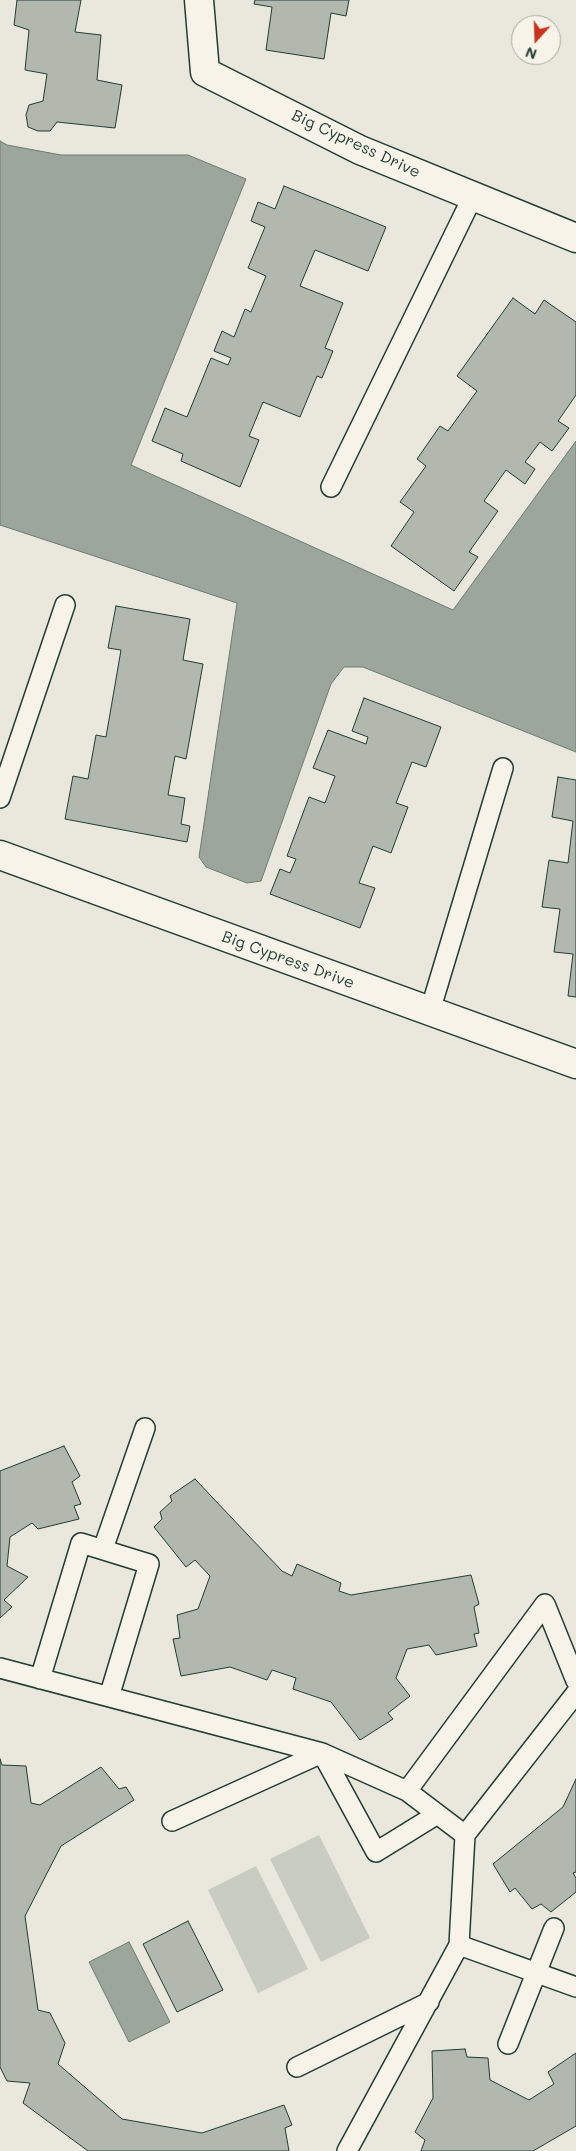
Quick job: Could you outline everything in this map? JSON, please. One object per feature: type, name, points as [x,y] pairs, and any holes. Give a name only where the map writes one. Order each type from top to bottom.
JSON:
[{"type":"street","name":"Big Cypress Drive","points":[[199,0],[205,72],[360,150],[576,238]]},
{"type":"street","name":"Big Cypress Drive","points":[[0,855],[576,1064]]},
{"type":"lane","points":[[331,487],[473,196]]},
{"type":"lane","points":[[0,798],[65,605]]},
{"type":"lane","points":[[430,1011],[503,768]]},
{"type":"lane","points":[[103,1550],[145,1428]]},
{"type":"lane","points":[[40,1679],[81,1543],[149,1564],[110,1697]]},
{"type":"lane","points":[[407,1791],[545,1604],[576,1681]]},
{"type":"lane","points":[[0,1668],[322,1753],[407,1791],[436,1815],[465,1835]]},
{"type":"lane","points":[[348,2151],[459,1945],[465,1835],[576,1693]]},
{"type":"lane","points":[[322,1753],[376,1852],[436,1815]]},
{"type":"lane","points":[[172,1822],[322,1753]]},
{"type":"lane","points":[[508,2044],[554,1928]]},
{"type":"lane","points":[[459,1945],[576,1987]]},
{"type":"lane","points":[[297,2067],[429,2002]]},
{"type":"shaded area","points":[[0,141],[7,145],[61,155],[188,155],[246,179],[131,465],[453,610],[576,441],[576,752],[363,667],[344,667],[331,684],[261,881],[247,883],[206,867],[199,857],[237,603],[0,525]]},
{"type":"shaded area","points":[[319,1835],[370,1938],[321,1962],[270,1859]]},
{"type":"shaded area","points":[[256,1866],[308,1969],[258,1993],[208,1890]]},
{"type":"shaded area","points":[[129,1942],[170,2022],[129,2042],[89,1962]]},
{"type":"building","points":[[17,0],[81,0],[75,32],[101,35],[97,80],[122,85],[115,128],[57,122],[50,131],[38,131],[28,127],[26,115],[29,105],[43,101],[47,74],[25,70],[29,30],[14,25]]},
{"type":"building","points":[[255,0],[349,0],[346,16],[331,13],[324,59],[266,50],[272,7],[254,4]]},
{"type":"building","points":[[284,186],[386,227],[368,271],[315,250],[300,286],[343,303],[325,348],[333,351],[322,378],[317,376],[300,417],[263,402],[249,436],[259,440],[240,487],[181,461],[183,454],[152,441],[165,408],[187,417],[211,358],[228,365],[231,358],[214,351],[222,331],[234,337],[245,309],[251,312],[266,276],[248,268],[265,227],[251,221],[258,202],[275,209]]},
{"type":"building","points":[[513,298],[535,314],[544,300],[576,322],[576,395],[558,421],[569,428],[552,451],[540,442],[525,462],[535,469],[525,484],[506,470],[484,501],[498,511],[469,552],[478,557],[454,591],[391,546],[414,512],[400,502],[426,466],[417,459],[440,426],[448,431],[477,391],[457,376]]},
{"type":"building","points":[[116,606],[190,619],[183,660],[203,664],[186,759],[175,756],[168,795],[185,798],[181,824],[190,826],[187,842],[65,819],[73,776],[88,779],[96,735],[106,737],[121,650],[108,648]]},
{"type":"building","points":[[364,698],[441,727],[426,767],[412,762],[396,803],[408,807],[391,853],[373,846],[359,883],[375,888],[360,928],[270,894],[280,869],[290,873],[296,859],[287,856],[309,797],[325,803],[335,776],[313,768],[328,730],[366,744],[368,737],[352,731]]},
{"type":"building","points":[[558,777],[576,780],[576,997],[568,996],[573,954],[554,952],[560,909],[542,907],[549,860],[568,863],[573,821],[552,817]]},
{"type":"building","points":[[64,1446],[80,1476],[72,1482],[81,1504],[74,1506],[79,1519],[38,1529],[32,1523],[10,1537],[7,1566],[28,1577],[4,1600],[12,1607],[0,1618],[0,1471]]},
{"type":"building","points":[[195,1479],[282,1571],[292,1576],[297,1564],[341,1583],[339,1591],[351,1595],[471,1575],[479,1604],[474,1607],[479,1633],[474,1634],[477,1646],[436,1655],[429,1645],[407,1649],[396,1678],[410,1696],[388,1713],[393,1719],[360,1740],[331,1702],[293,1689],[296,1678],[272,1670],[267,1680],[230,1667],[181,1676],[173,1639],[180,1638],[177,1615],[198,1609],[210,1576],[195,1560],[186,1567],[154,1527],[162,1519],[160,1512],[172,1501],[170,1496]]},
{"type":"building","points":[[0,1759],[2,1765],[26,1766],[31,1803],[40,1805],[101,1767],[119,1789],[126,1787],[134,1800],[61,1846],[25,1916],[38,2010],[50,2013],[65,2043],[58,2064],[122,2119],[202,2133],[284,2105],[292,2125],[285,2128],[289,2151],[88,2151],[23,2103],[30,2083],[7,2081],[0,2067]]},
{"type":"building","points":[[576,1779],[576,1872],[573,1873],[576,1878],[576,1892],[551,1912],[541,1904],[532,1909],[515,1888],[510,1892],[493,1864],[563,1807]]},
{"type":"building","points":[[188,1921],[223,1990],[177,2012],[143,1944]]},
{"type":"building","points":[[465,2049],[467,2057],[488,2058],[490,2080],[529,2100],[554,2084],[548,2072],[576,2053],[576,2126],[533,2151],[421,2151],[425,2140],[415,2132],[433,2098],[432,2051]]}]
